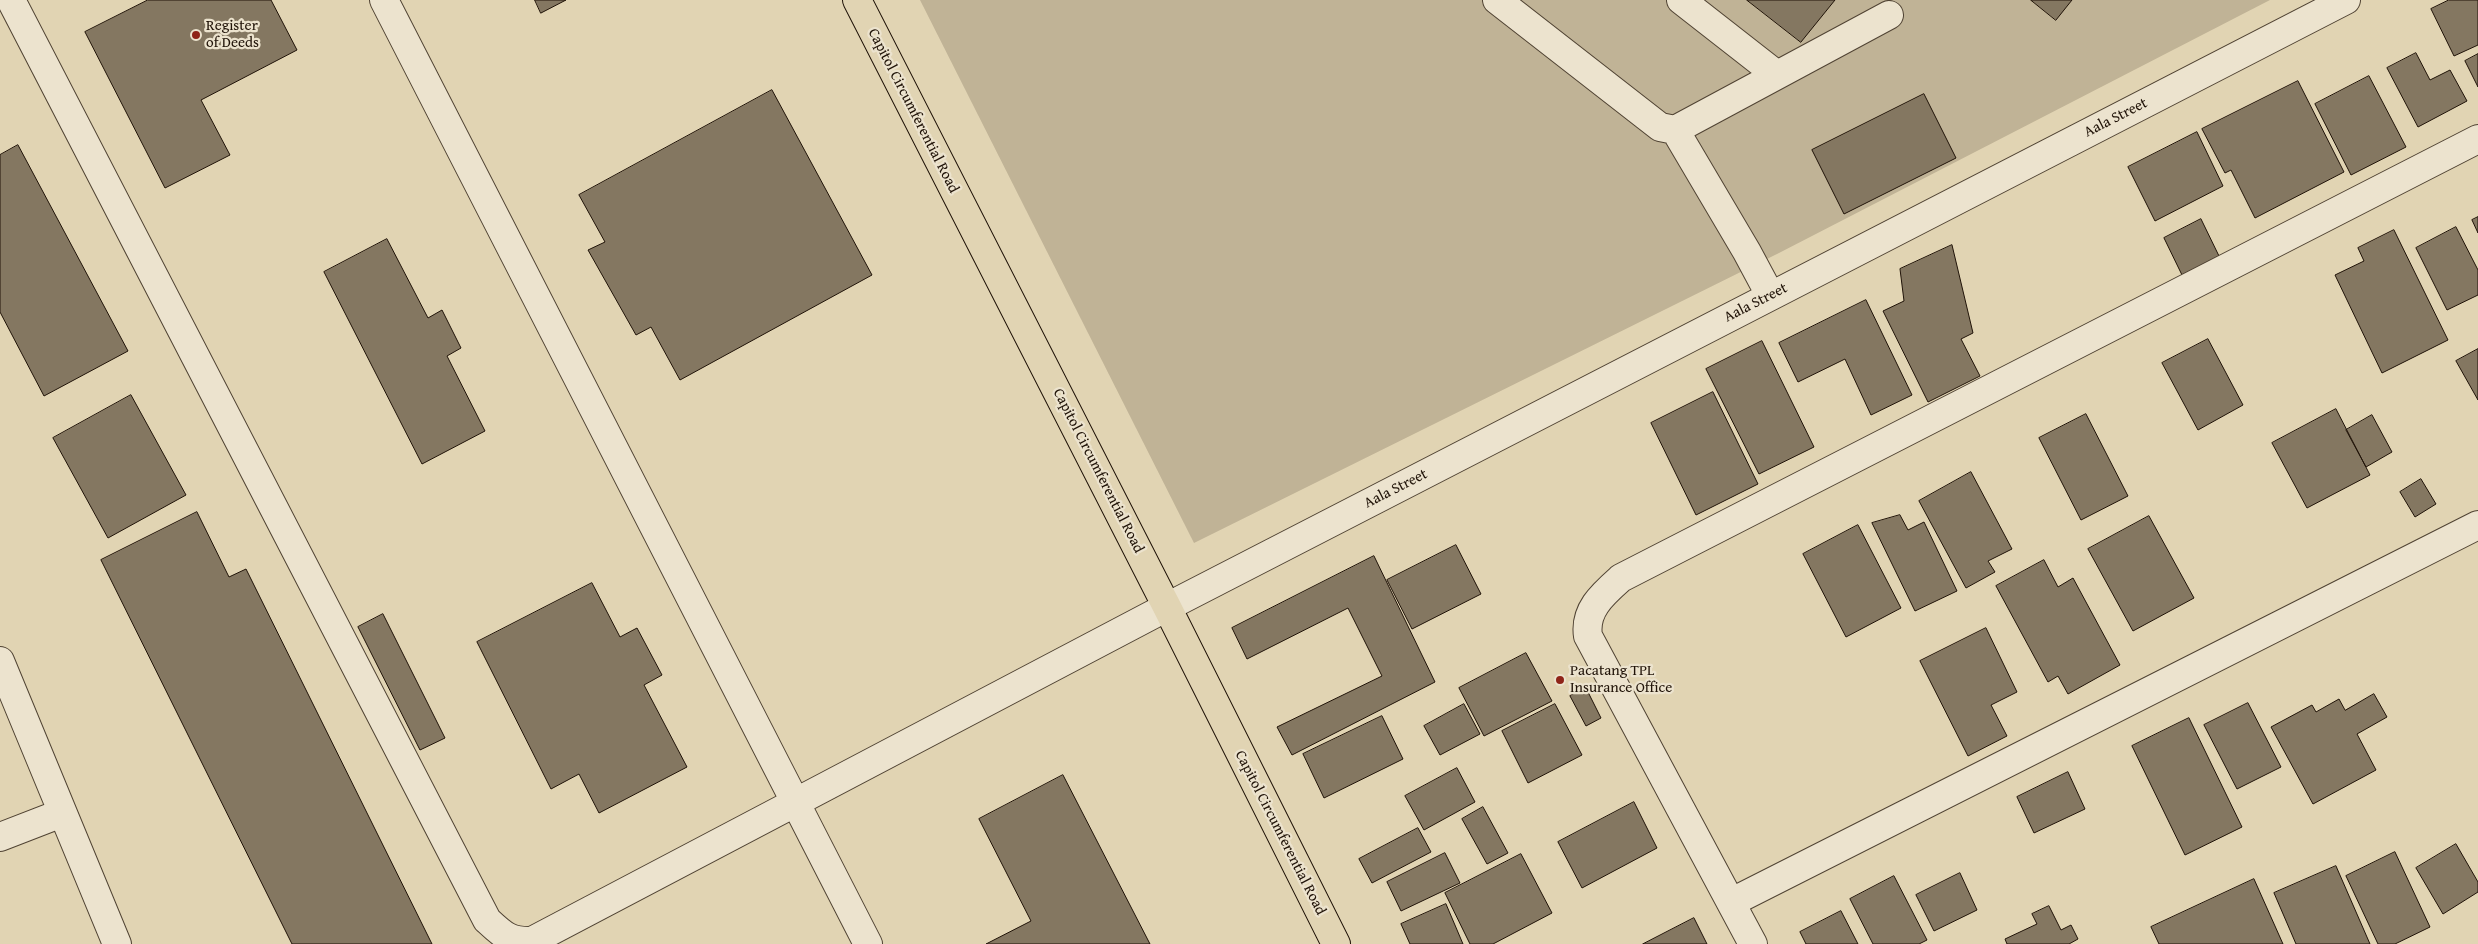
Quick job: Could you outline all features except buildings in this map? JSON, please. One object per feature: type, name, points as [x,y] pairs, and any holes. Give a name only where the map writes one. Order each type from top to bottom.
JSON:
[{"type":"main road","name":"Capitol Circumferential Road","points":[[857,0],[1167,607],[1336,944]]},
{"type":"street","name":"Aala Street","points":[[11,0],[487,920],[502,934],[517,942],[532,941],[1167,607],[2346,0]]},
{"type":"street","points":[[384,0],[868,944]]},
{"type":"street","points":[[1497,0],[1660,127],[1675,130],[1889,15]]},
{"type":"street","points":[[1681,0],[1777,75]]},
{"type":"street","points":[[1675,130],[1747,252],[1770,295]]},
{"type":"street","points":[[1753,944],[1588,636],[1586,624],[1592,609],[1605,592],[1621,578],[2478,140]]},
{"type":"street","points":[[1732,902],[2478,525]]},
{"type":"street","points":[[0,661],[117,944]]},
{"type":"street","points":[[0,837],[62,812]]},
{"type":"shaded area","points":[[920,0],[2270,0],[1779,253],[1194,543]]},
{"type":"place","name":"Register of Deeds","points":[[196,35]]},
{"type":"place","name":"Pacatang TPL Insurance Office","points":[[1560,680]]}]
